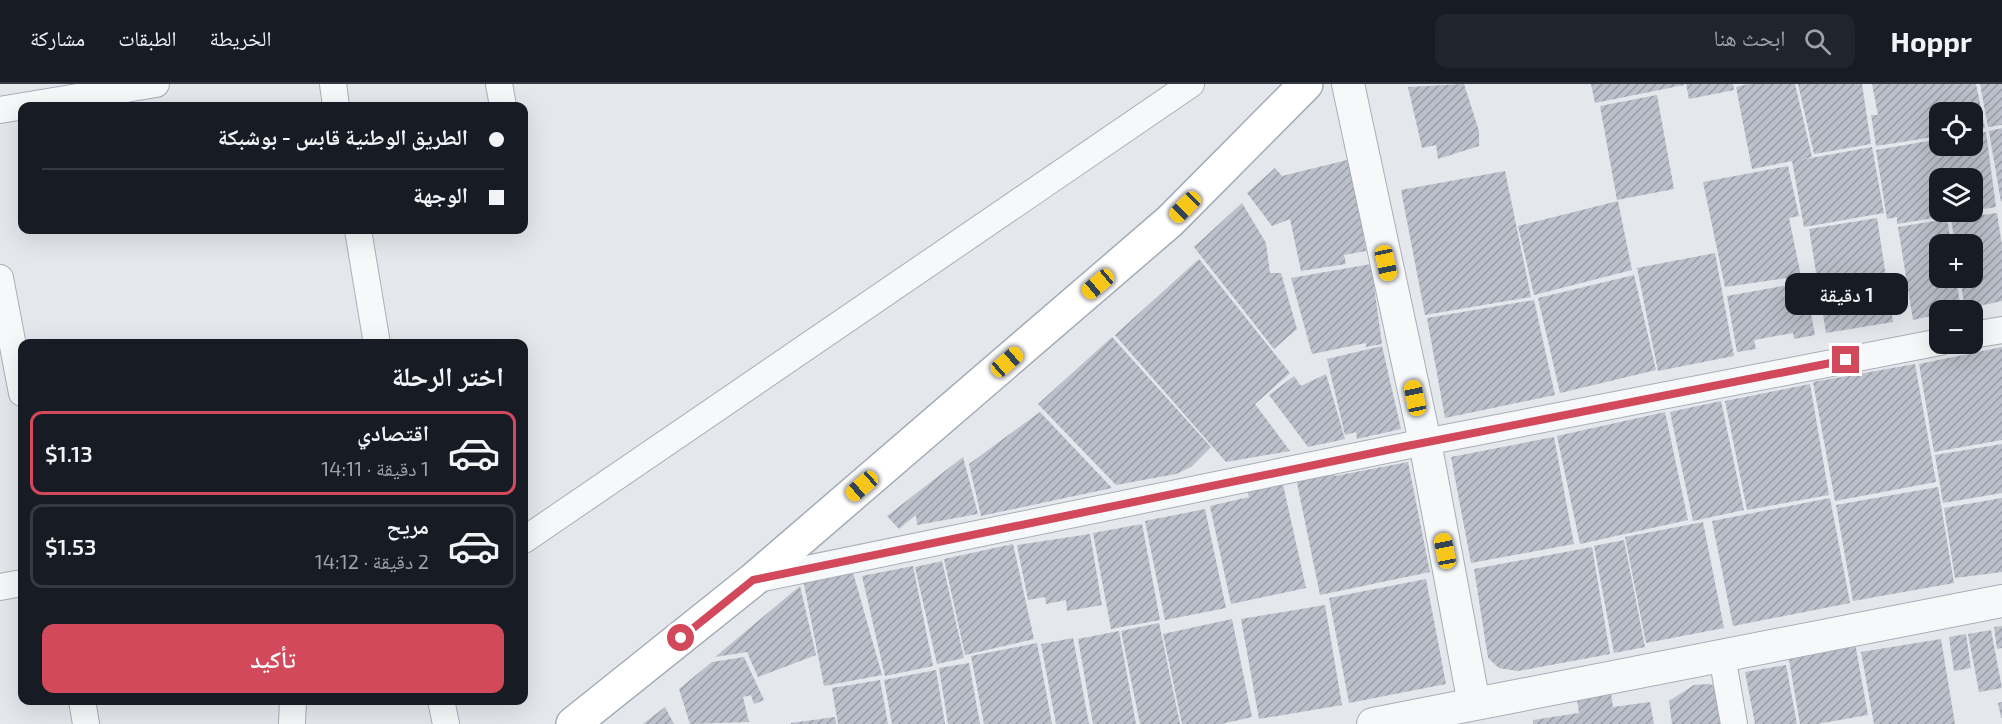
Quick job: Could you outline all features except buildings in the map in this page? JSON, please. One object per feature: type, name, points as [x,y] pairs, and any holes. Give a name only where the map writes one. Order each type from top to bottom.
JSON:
[{"type":"main road","points":[[573,724],[753,580],[1170,221],[1306,84]]},
{"type":"street","points":[[48,102],[156,84]]},
{"type":"street","points":[[333,84],[335,102]]},
{"type":"street","points":[[499,84],[502,102]]},
{"type":"street","points":[[528,537],[1191,84]]},
{"type":"street","points":[[1348,84],[1425,442],[1474,704]]},
{"type":"street","points":[[0,110],[18,107]]},
{"type":"street","points":[[359,234],[376,339]]},
{"type":"street","points":[[0,278],[18,372]]},
{"type":"street","points":[[1983,333],[2002,330]]},
{"type":"street","points":[[753,580],[1425,442],[1929,344]]},
{"type":"street","points":[[0,587],[18,584]]},
{"type":"street","points":[[1373,724],[2002,601]]},
{"type":"street","points":[[1722,656],[1734,724]]},
{"type":"street","points":[[82,705],[86,724]]},
{"type":"street","points":[[292,724],[293,705]]},
{"type":"street","points":[[442,705],[446,724]]},
{"type":"route","points":[[681,638],[753,580],[1402,447],[1846,360]]}]
